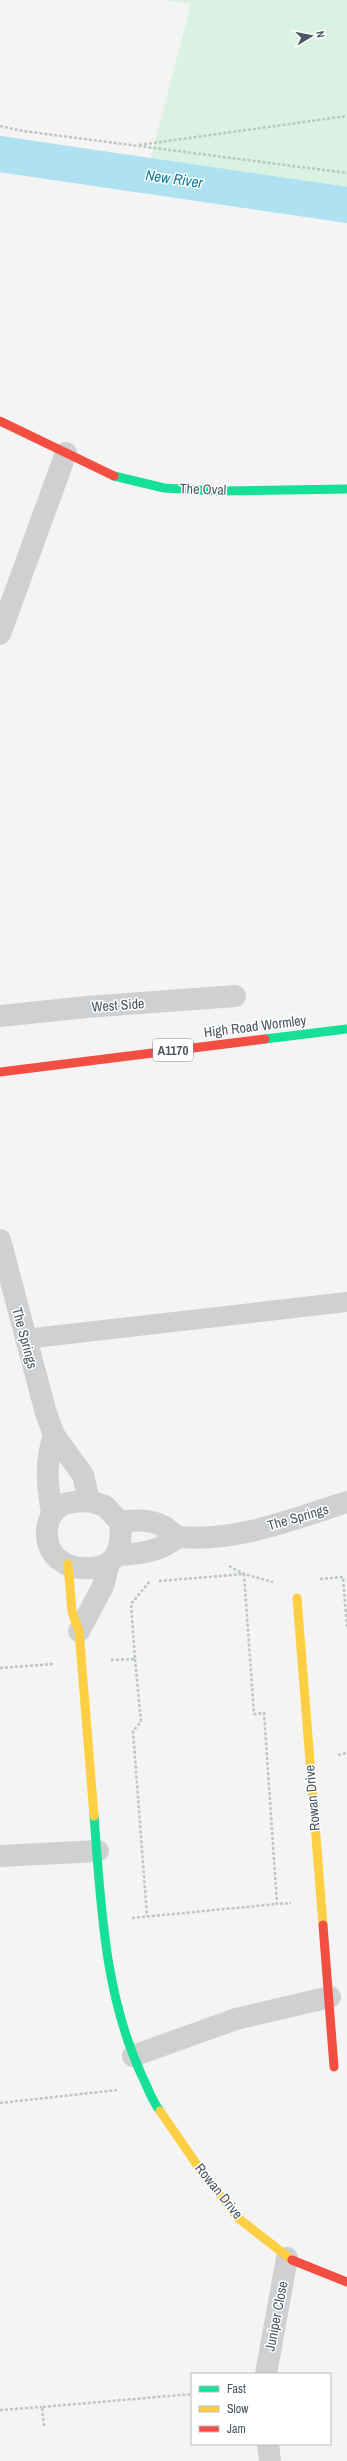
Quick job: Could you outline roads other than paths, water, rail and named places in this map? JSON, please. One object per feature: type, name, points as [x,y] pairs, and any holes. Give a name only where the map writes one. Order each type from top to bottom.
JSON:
[{"type":"street","name":"The Oval","points":[[0,421],[110,475],[164,488],[217,490],[347,489]]},
{"type":"street","points":[[0,634],[66,453]]},
{"type":"street","name":"West Side","points":[[0,1016],[88,1007],[235,996]]},
{"type":"street","name":"High Road Wormley","points":[[0,1072],[347,1029]]},
{"type":"street","name":"The Springs","points":[[0,1240],[25,1339],[46,1413],[54,1436],[83,1475],[89,1501]]},
{"type":"street","points":[[52,1513],[48,1493],[47,1455],[54,1436]]},
{"type":"street","points":[[79,1631],[103,1586],[113,1559],[120,1546],[120,1522],[105,1506],[89,1501],[72,1502],[62,1505],[52,1513],[47,1523],[49,1547],[54,1556],[68,1564],[89,1568],[113,1559],[143,1554],[165,1547],[178,1537],[163,1526],[140,1520],[120,1522]]},
{"type":"street","name":"The Springs","points":[[178,1537],[223,1535],[246,1532],[347,1502]]},
{"type":"street","name":"Rowan Drive","points":[[68,1564],[72,1612],[79,1631],[98,1851],[102,1920],[110,1978],[133,2056],[156,2106],[202,2172],[238,2218],[287,2258],[347,2282]]},
{"type":"street","name":"Rowan Drive","points":[[297,1598],[308,1759],[322,1901],[334,2067]]},
{"type":"street","points":[[0,1856],[98,1851]]},
{"type":"street","points":[[133,2056],[236,2019],[330,1997]]},
{"type":"street","name":"Juniper Close","points":[[266,2373],[287,2258]]},
{"type":"street","points":[[268,2445],[270,2461]]},
{"type":"lane","points":[[25,1339],[347,1302]]},
{"type":"waterway","name":"New River","points":[[0,154],[347,205]]}]
